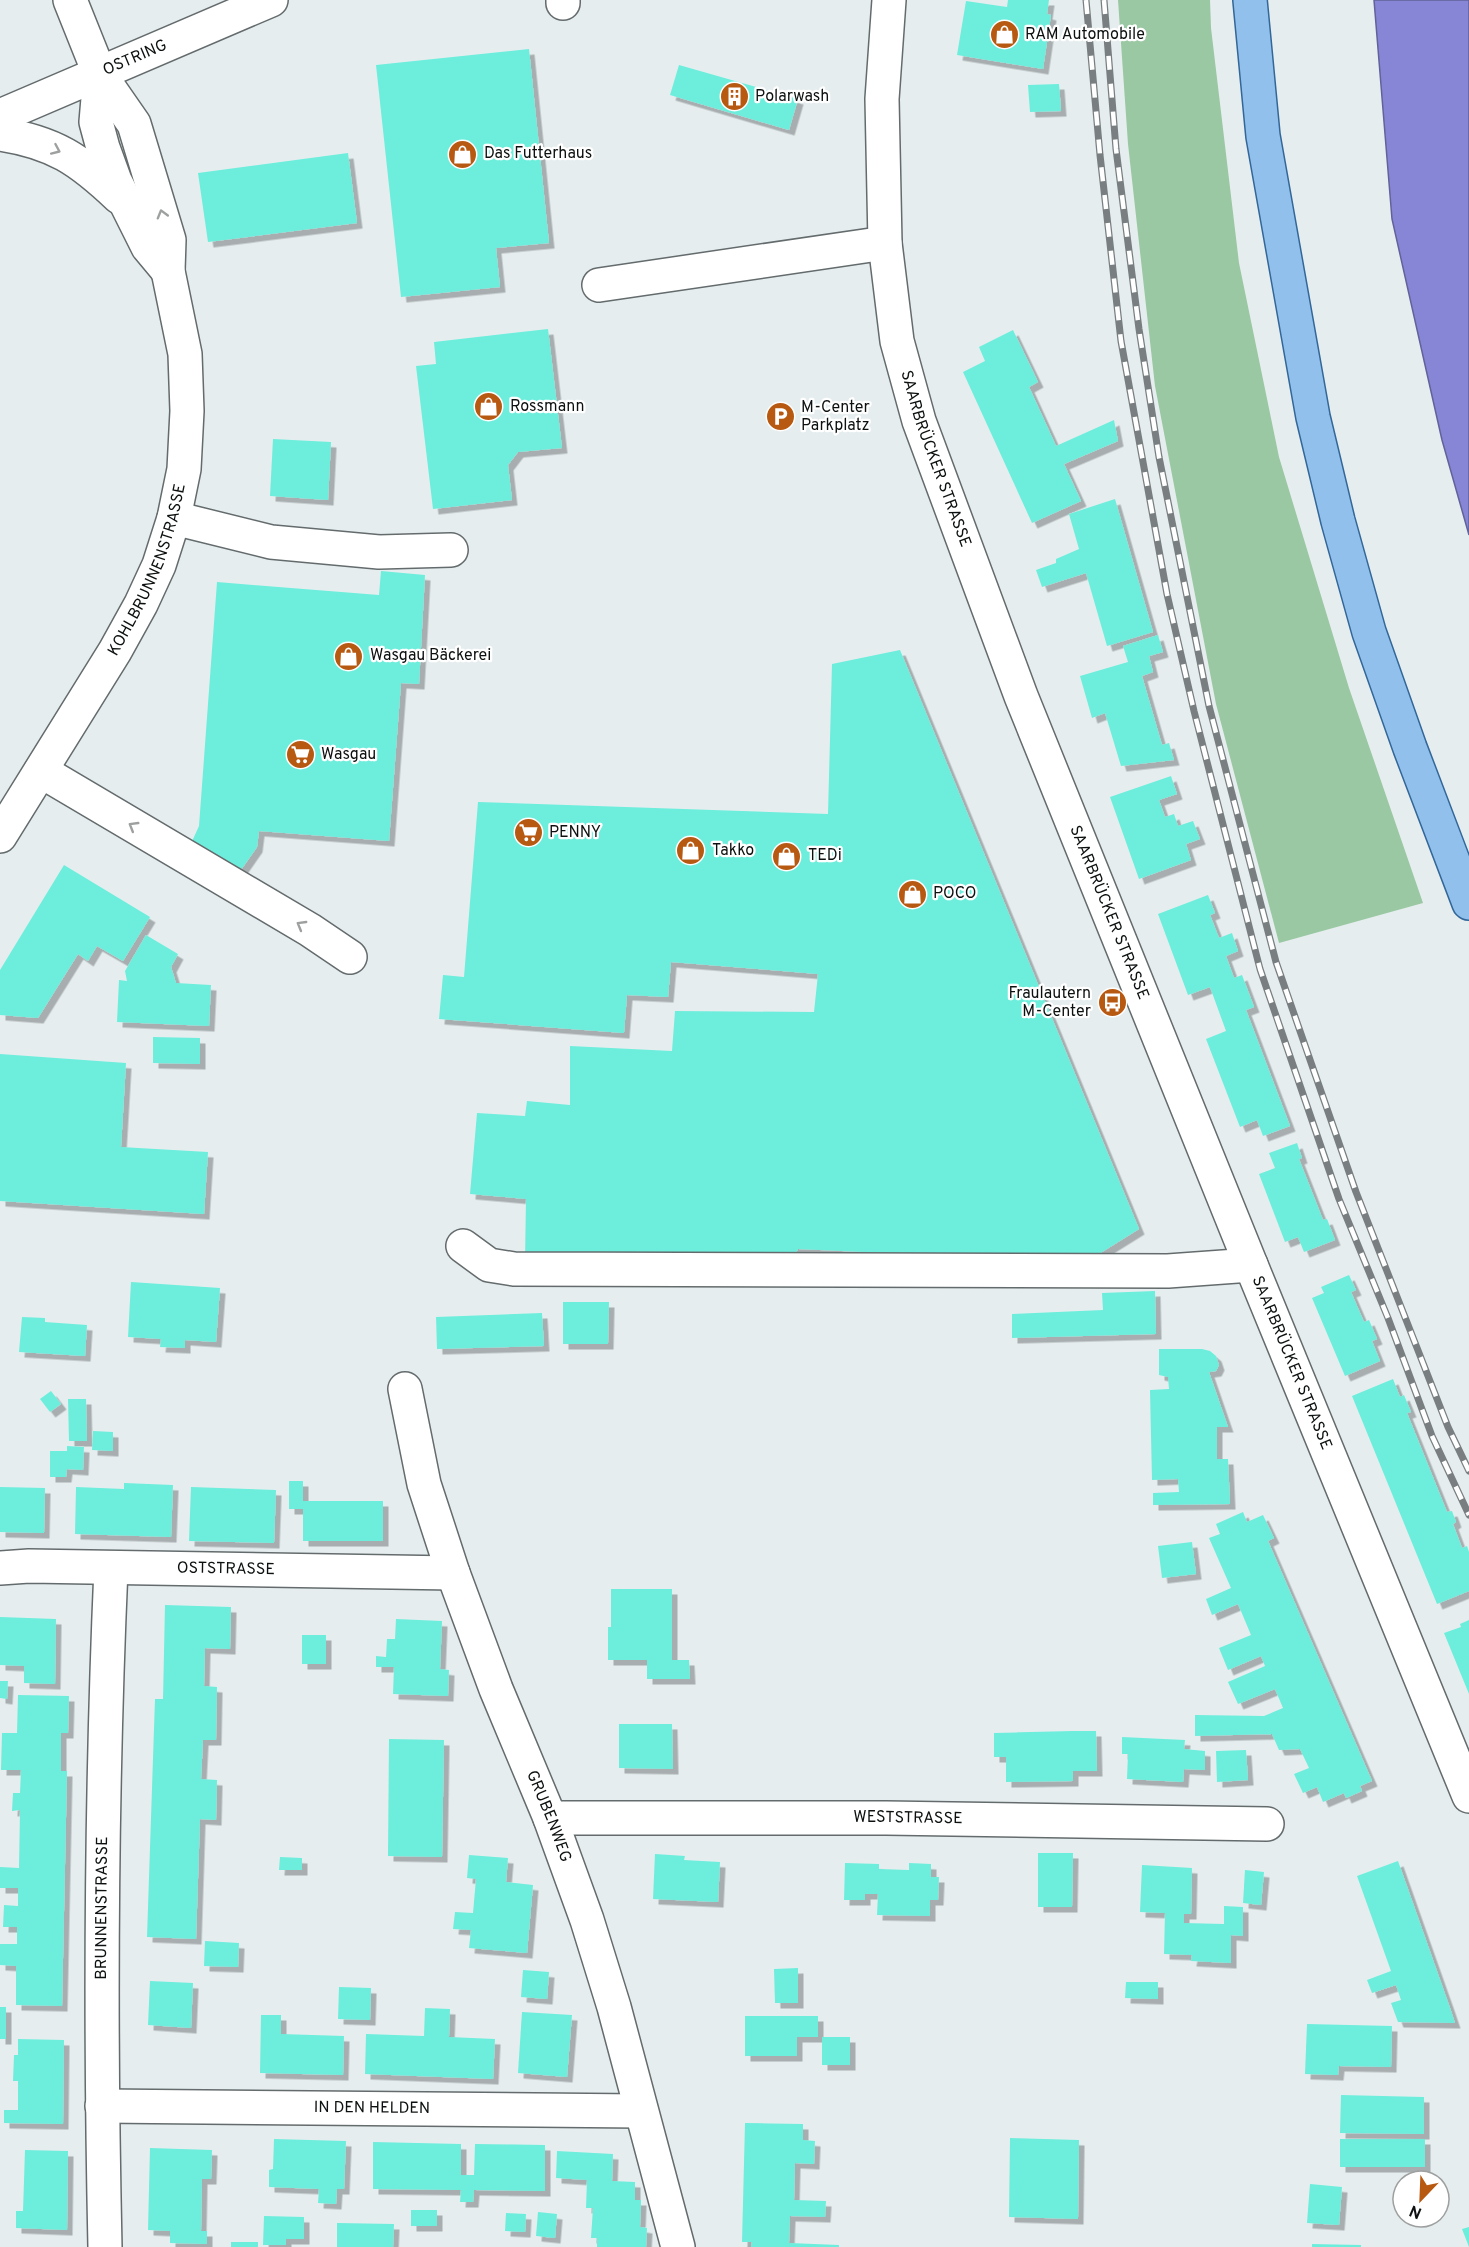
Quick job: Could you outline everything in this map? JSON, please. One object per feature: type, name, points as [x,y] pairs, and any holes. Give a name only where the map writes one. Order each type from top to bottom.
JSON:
[{"type":"main road","points":[[1250,0],[1263,136],[1290,300],[1321,452],[1369,632],[1469,903]]},
{"type":"street","points":[[70,0],[100,75]]},
{"type":"street","name":"OSTRING","points":[[0,116],[271,0]]},
{"type":"street","name":"SAARBRÜCKER STRASSE","points":[[889,0],[882,99],[885,243],[897,341],[919,421],[1021,696],[1469,1796]]},
{"type":"street","name":"KOHLBRUNNENSTRASSE","points":[[100,75],[96,122],[103,148],[115,181],[148,247],[168,272]]},
{"type":"street","name":"KOHLBRUNNENSTRASSE","points":[[0,836],[115,651],[141,604],[159,564],[174,518],[184,469],[187,411],[185,354],[168,272],[169,240],[135,124],[100,75]]},
{"type":"street","name":"KOHLBRUNNENSTRASSE","points":[[0,134],[22,137],[56,149],[74,159],[92,171],[127,205]]},
{"type":"street","points":[[599,285],[885,243]]},
{"type":"street","points":[[174,518],[271,542],[379,552],[451,550]]},
{"type":"street","points":[[41,771],[310,930],[350,957]]},
{"type":"street","points":[[463,1246],[489,1265],[514,1269],[1168,1271],[1251,1265]]},
{"type":"street","name":"GRUBENWEG","points":[[405,1389],[424,1484],[453,1573],[496,1689],[550,1818],[587,1920],[614,2007],[678,2247]]},
{"type":"street","name":"OSTSTRASSE","points":[[0,1568],[453,1573]]},
{"type":"street","name":"BRUNNENSTRASSE","points":[[105,2247],[102,2106],[102,1830],[111,1568]]},
{"type":"street","name":"WESTSTRASSE","points":[[550,1818],[886,1818],[1267,1824]]},
{"type":"street","name":"IN DEN HELDEN","points":[[102,2106],[640,2111]]},
{"type":"green space","points":[[1118,0],[1210,0],[1211,28],[1239,263],[1279,457],[1349,688],[1423,903],[1279,943],[1216,704],[1155,386],[1128,144]]},
{"type":"shaded area","points":[[1374,0],[1469,0],[1469,535],[1442,440],[1392,219]]},
{"type":"building","name":"RAM Automobile","points":[[1008,0],[1049,0],[1047,14],[1051,15],[1043,69],[957,55],[966,1],[1007,7]]},
{"type":"building","name":"Das Futterhaus","points":[[529,49],[549,243],[496,248],[500,287],[401,297],[376,65]]},
{"type":"building","name":"Polarwash","points":[[679,65],[798,99],[789,130],[670,95]]},
{"type":"building","points":[[1059,84],[1061,111],[1030,112],[1028,85]]},
{"type":"building","points":[[348,153],[357,223],[208,242],[198,173]]},
{"type":"building","name":"Rossmann","points":[[548,329],[562,448],[518,452],[508,465],[512,500],[433,509],[416,366],[436,364],[434,342]]},
{"type":"building","points":[[1013,330],[1038,382],[1029,387],[1056,446],[1114,420],[1118,441],[1064,464],[1081,501],[1032,523],[963,372],[985,361],[979,347]]},
{"type":"building","points":[[273,439],[331,442],[328,500],[270,496]]},
{"type":"building","points":[[1115,499],[1153,632],[1107,646],[1086,573],[1042,587],[1036,570],[1056,563],[1056,559],[1079,549],[1069,514]]},
{"type":"building","name":"Wasgau","points":[[381,571],[425,575],[419,684],[401,683],[389,841],[259,831],[257,847],[236,877],[189,848],[199,826],[217,582],[379,595]]},
{"type":"building","points":[[1158,635],[1163,652],[1149,656],[1153,672],[1142,676],[1162,745],[1169,743],[1174,760],[1121,766],[1105,713],[1092,718],[1080,676],[1128,662],[1123,646]]},
{"type":"building","name":"POCO","points":[[900,650],[1139,1229],[1086,1262],[798,1249],[789,1266],[525,1261],[526,1199],[470,1194],[477,1113],[525,1116],[527,1101],[570,1105],[570,1046],[672,1051],[675,1011],[814,1012],[818,974],[671,962],[668,997],[627,995],[624,1033],[439,1019],[443,975],[464,977],[478,802],[828,814],[832,664]]},
{"type":"building","points":[[1171,776],[1177,794],[1159,800],[1165,817],[1174,814],[1178,826],[1193,821],[1200,839],[1186,844],[1191,860],[1139,879],[1110,797]]},
{"type":"building","points":[[64,865],[150,917],[123,961],[97,946],[88,961],[78,954],[38,1018],[0,1015],[0,970]]},
{"type":"building","points":[[1208,895],[1215,913],[1210,915],[1219,938],[1232,933],[1238,951],[1226,956],[1234,978],[1242,975],[1254,1007],[1246,1010],[1290,1126],[1263,1136],[1257,1120],[1240,1127],[1206,1039],[1226,1031],[1210,987],[1188,995],[1158,914]]},
{"type":"building","points":[[146,935],[178,954],[171,967],[176,983],[211,985],[209,1026],[117,1022],[119,980],[127,981],[125,971]]},
{"type":"building","points":[[153,1037],[200,1038],[200,1064],[153,1063]]},
{"type":"building","points":[[0,1054],[126,1063],[121,1147],[208,1152],[204,1214],[0,1201]]},
{"type":"building","points":[[1297,1143],[1302,1158],[1299,1159],[1323,1220],[1327,1219],[1335,1240],[1304,1252],[1298,1237],[1285,1242],[1259,1174],[1275,1168],[1269,1153]]},
{"type":"building","points":[[1349,1275],[1356,1290],[1351,1292],[1364,1322],[1369,1320],[1377,1339],[1372,1341],[1380,1361],[1345,1376],[1312,1298],[1324,1293],[1321,1287]]},
{"type":"building","points":[[131,1282],[220,1288],[216,1342],[185,1340],[185,1348],[160,1347],[161,1339],[128,1337]]},
{"type":"building","points":[[1155,1291],[1156,1334],[1012,1338],[1012,1314],[1103,1310],[1102,1293]]},
{"type":"building","points":[[563,1302],[609,1302],[608,1344],[563,1344]]},
{"type":"building","points":[[542,1313],[544,1346],[437,1349],[436,1317]]},
{"type":"building","points":[[22,1317],[45,1318],[45,1322],[87,1325],[85,1356],[19,1352]]},
{"type":"building","points":[[1159,1349],[1202,1349],[1216,1356],[1219,1365],[1216,1371],[1209,1372],[1228,1427],[1217,1427],[1217,1459],[1228,1459],[1230,1504],[1153,1505],[1153,1493],[1179,1492],[1178,1479],[1152,1480],[1150,1390],[1169,1389],[1168,1377],[1159,1375]]},
{"type":"building","points":[[1393,1379],[1400,1397],[1404,1395],[1411,1412],[1407,1413],[1447,1512],[1452,1511],[1456,1522],[1453,1524],[1462,1548],[1467,1546],[1469,1552],[1469,1591],[1437,1604],[1352,1396]]},
{"type":"building","points":[[51,1391],[61,1404],[50,1412],[40,1399]]},
{"type":"building","points":[[68,1399],[86,1399],[87,1441],[69,1441]]},
{"type":"building","points":[[93,1431],[113,1432],[113,1451],[92,1450]]},
{"type":"building","points":[[67,1446],[84,1447],[83,1470],[67,1469],[66,1477],[50,1477],[50,1451],[67,1451]]},
{"type":"building","points":[[289,1481],[303,1481],[303,1501],[383,1501],[383,1541],[303,1541],[303,1509],[289,1509]]},
{"type":"building","points":[[124,1483],[173,1485],[171,1537],[75,1534],[76,1487],[124,1489]]},
{"type":"building","points":[[0,1487],[45,1488],[44,1533],[0,1532]]},
{"type":"building","points":[[191,1487],[276,1490],[274,1543],[189,1541]]},
{"type":"building","points":[[1243,1512],[1247,1522],[1263,1515],[1274,1538],[1268,1541],[1372,1781],[1360,1786],[1362,1791],[1346,1798],[1344,1793],[1323,1802],[1317,1787],[1303,1793],[1294,1774],[1309,1768],[1300,1749],[1279,1750],[1272,1734],[1195,1736],[1195,1715],[1264,1716],[1283,1708],[1275,1689],[1238,1704],[1228,1682],[1265,1666],[1261,1656],[1228,1670],[1219,1648],[1251,1635],[1238,1604],[1212,1615],[1206,1599],[1231,1588],[1209,1538],[1220,1534],[1216,1524]]},
{"type":"building","points":[[1192,1542],[1196,1574],[1162,1578],[1158,1546]]},
{"type":"building","points":[[611,1589],[672,1589],[672,1660],[689,1660],[690,1679],[647,1679],[647,1660],[608,1660]]},
{"type":"building","points":[[165,1605],[231,1607],[230,1649],[205,1648],[204,1686],[217,1687],[216,1740],[203,1740],[201,1779],[217,1780],[216,1820],[200,1819],[196,1939],[147,1937],[155,1699],[163,1699]]},
{"type":"building","points":[[0,1617],[56,1619],[55,1684],[24,1683],[24,1666],[0,1665]]},
{"type":"building","points":[[396,1619],[442,1621],[440,1669],[449,1670],[448,1696],[393,1694],[394,1667],[376,1667],[376,1656],[386,1657],[387,1639],[395,1639]]},
{"type":"building","points":[[1469,1620],[1469,1694],[1444,1633],[1461,1627],[1460,1624]]},
{"type":"building","points":[[302,1635],[326,1635],[326,1664],[302,1664]]},
{"type":"building","points":[[0,1681],[8,1681],[7,1699],[0,1698]]},
{"type":"building","points":[[18,1695],[69,1696],[68,1733],[61,1733],[61,1771],[67,1771],[62,2006],[16,2005],[16,1966],[0,1965],[0,1944],[17,1944],[17,1927],[3,1927],[4,1905],[18,1906],[18,1888],[0,1888],[0,1867],[19,1868],[20,1810],[12,1811],[13,1793],[20,1793],[21,1770],[1,1770],[2,1733],[17,1733]]},
{"type":"building","points":[[619,1724],[672,1724],[673,1769],[619,1768]]},
{"type":"building","points":[[1096,1731],[1097,1771],[1073,1771],[1073,1781],[1006,1782],[1006,1757],[994,1757],[994,1733]]},
{"type":"building","points":[[1122,1737],[1185,1740],[1184,1749],[1205,1751],[1205,1770],[1184,1769],[1183,1782],[1127,1779],[1128,1754],[1122,1754]]},
{"type":"building","points":[[389,1739],[444,1740],[442,1857],[388,1856]]},
{"type":"building","points":[[1246,1750],[1248,1780],[1217,1782],[1216,1751]]},
{"type":"building","points":[[1038,1853],[1073,1853],[1072,1907],[1038,1907]]},
{"type":"building","points":[[655,1854],[685,1856],[684,1860],[720,1862],[718,1902],[653,1899]]},
{"type":"building","points":[[469,1855],[508,1858],[506,1882],[533,1885],[527,1953],[469,1948],[471,1930],[453,1929],[455,1912],[473,1913],[476,1879],[467,1878]]},
{"type":"building","points":[[280,1857],[302,1858],[302,1870],[279,1870]]},
{"type":"building","points":[[1398,1861],[1455,2023],[1398,2022],[1391,2003],[1401,2000],[1396,1985],[1372,1993],[1367,1980],[1391,1971],[1357,1876]]},
{"type":"building","points":[[845,1863],[879,1864],[879,1869],[909,1870],[909,1863],[931,1864],[931,1877],[939,1877],[938,1900],[930,1900],[930,1916],[877,1915],[878,1894],[865,1894],[865,1900],[844,1900]]},
{"type":"building","points":[[1142,1865],[1192,1868],[1191,1914],[1184,1914],[1184,1923],[1224,1924],[1224,1906],[1243,1907],[1243,1936],[1231,1935],[1231,1963],[1191,1961],[1192,1955],[1164,1954],[1165,1913],[1140,1912]]},
{"type":"building","points":[[1245,1870],[1264,1872],[1261,1905],[1243,1903]]},
{"type":"building","points":[[205,1941],[239,1943],[238,1967],[204,1966]]},
{"type":"building","points":[[798,1968],[798,2003],[775,2003],[774,1969]]},
{"type":"building","points":[[523,1970],[549,1972],[547,1999],[521,1997]]},
{"type":"building","points":[[150,1981],[193,1983],[191,2028],[148,2025]]},
{"type":"building","points":[[1126,1982],[1158,1982],[1158,1999],[1125,1998]]},
{"type":"building","points":[[339,1987],[371,1988],[370,2020],[338,2019]]},
{"type":"building","points":[[0,2007],[6,2007],[6,2039],[0,2039]]},
{"type":"building","points":[[425,2008],[450,2009],[449,2037],[495,2039],[493,2079],[365,2074],[366,2034],[424,2036]]},
{"type":"building","points":[[522,2012],[572,2015],[567,2077],[518,2073]]},
{"type":"building","points":[[261,2015],[281,2015],[281,2034],[344,2036],[343,2075],[260,2073]]},
{"type":"building","points":[[745,2016],[818,2016],[818,2037],[797,2037],[797,2056],[745,2056]]},
{"type":"building","points":[[1307,2024],[1392,2026],[1391,2067],[1339,2066],[1338,2075],[1305,2074]]},
{"type":"building","points":[[822,2037],[850,2037],[850,2065],[822,2065]]},
{"type":"building","points":[[18,2039],[64,2040],[63,2124],[4,2123],[4,2110],[18,2110],[18,2081],[13,2081],[14,2055],[18,2055]]},
{"type":"building","points":[[1341,2095],[1424,2097],[1424,2134],[1340,2133]]},
{"type":"building","points":[[745,2123],[803,2124],[803,2140],[815,2141],[814,2164],[795,2163],[794,2200],[826,2201],[825,2217],[790,2216],[789,2243],[839,2245],[839,2247],[751,2247],[752,2242],[742,2242]]},
{"type":"building","points":[[1010,2138],[1079,2140],[1078,2219],[1009,2217]]},
{"type":"building","points":[[274,2139],[346,2141],[344,2189],[337,2189],[336,2204],[318,2203],[319,2189],[269,2187],[269,2170],[273,2169]]},
{"type":"building","points":[[1340,2139],[1425,2139],[1425,2167],[1340,2167]]},
{"type":"building","points":[[373,2142],[461,2144],[461,2175],[474,2175],[475,2144],[545,2145],[545,2191],[474,2190],[473,2202],[460,2202],[461,2190],[373,2189]]},
{"type":"building","points":[[150,2148],[212,2150],[211,2179],[202,2179],[201,2231],[207,2231],[207,2244],[170,2243],[170,2231],[148,2230]]},
{"type":"building","points":[[25,2150],[68,2151],[67,2230],[16,2228],[16,2211],[23,2211]]},
{"type":"building","points":[[557,2151],[613,2154],[612,2181],[635,2182],[635,2200],[641,2200],[640,2227],[647,2228],[646,2247],[597,2247],[597,2238],[591,2238],[593,2208],[586,2208],[587,2180],[556,2178]]},
{"type":"building","points":[[1310,2184],[1342,2187],[1339,2225],[1307,2223]]},
{"type":"building","points":[[411,2210],[437,2210],[437,2226],[411,2226]]},
{"type":"building","points":[[538,2212],[557,2214],[555,2238],[536,2236]]},
{"type":"building","points":[[506,2213],[526,2214],[525,2232],[505,2231]]},
{"type":"building","points":[[264,2216],[304,2217],[304,2239],[286,2239],[286,2245],[263,2245]]},
{"type":"building","points":[[337,2223],[394,2224],[393,2247],[337,2247]]},
{"type":"building","points":[[1469,2227],[1469,2247],[1462,2229]]},
{"type":"building","points":[[231,2242],[258,2242],[258,2247],[231,2247]]},
{"type":"building","points":[[1312,2244],[1361,2245],[1361,2247],[1312,2247]]},
{"type":"railway","points":[[1086,0],[1100,155],[1121,341],[1167,594],[1194,711],[1260,969],[1339,1199],[1388,1318],[1432,1436],[1469,1515]]},
{"type":"railway","points":[[1104,0],[1116,149],[1139,329],[1159,457],[1209,706],[1276,962],[1356,1192],[1448,1427],[1469,1471]]},
{"type":"place","name":"RAM Automobile","points":[[1004,35]]},
{"type":"place","name":"Polarwash","points":[[734,97]]},
{"type":"place","name":"Das Futterhaus","points":[[463,154]]},
{"type":"place","name":"Rossmann","points":[[489,407]]},
{"type":"place","name":"M-Center Parkplatz","points":[[780,417]]},
{"type":"place","name":"Wasgau Bäckerei","points":[[349,656]]},
{"type":"place","name":"Wasgau","points":[[300,755]]},
{"type":"place","name":"PENNY","points":[[528,833]]},
{"type":"place","name":"Takko","points":[[691,851]]},
{"type":"place","name":"TEDi","points":[[787,856]]},
{"type":"place","name":"POCO","points":[[912,894]]},
{"type":"place","name":"Fraulautern M-Center","points":[[1112,1003]]}]
